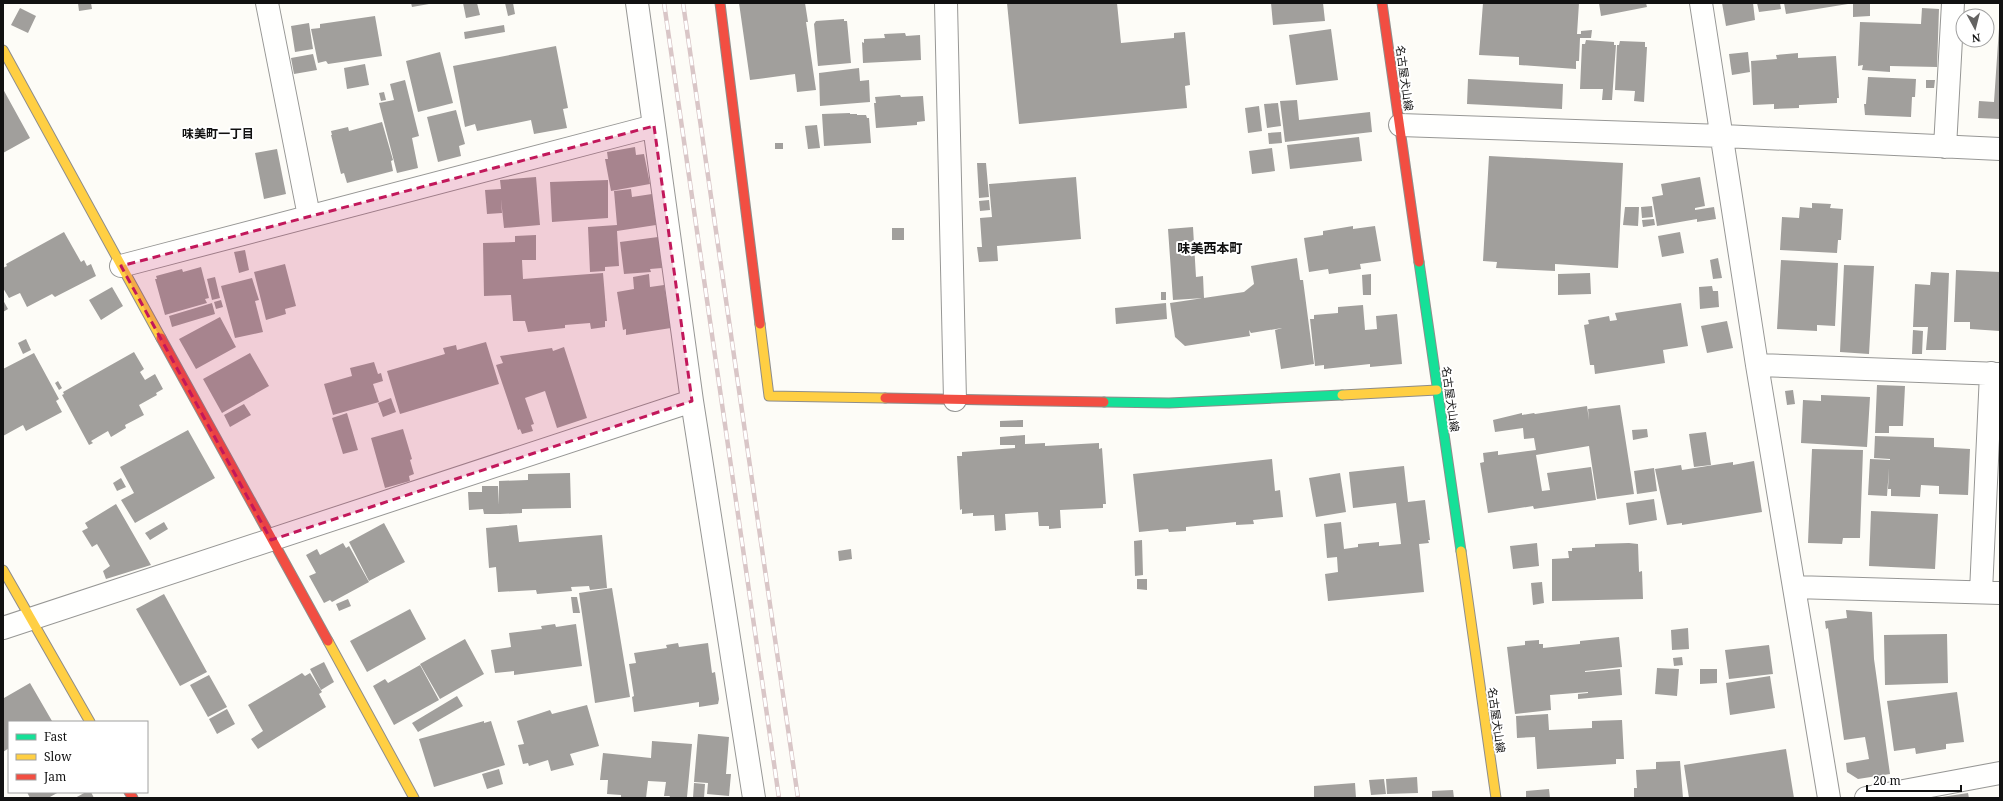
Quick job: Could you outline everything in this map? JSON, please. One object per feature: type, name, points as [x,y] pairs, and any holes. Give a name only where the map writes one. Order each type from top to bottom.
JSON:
[{"type":"street","points":[[267,3],[309,216]]},
{"type":"street","points":[[637,3],[692,401],[754,798]]},
{"type":"street","points":[[720,3],[769,396],[1169,403],[1437,390]]},
{"type":"street","points":[[946,3],[955,400]]},
{"type":"street","name":"名古屋犬山線","points":[[1382,3],[1496,798]]},
{"type":"street","points":[[1701,3],[1723,136],[1757,365],[1829,798]]},
{"type":"street","points":[[1946,147],[1953,3]]},
{"type":"street","points":[[3,50],[414,798]]},
{"type":"street","points":[[121,266],[654,126]]},
{"type":"street","points":[[1400,126],[1723,136],[2000,149]]},
{"type":"street","points":[[1757,365],[1995,373],[1991,593],[1794,587]]},
{"type":"street","points":[[3,628],[692,401]]},
{"type":"street","points":[[3,570],[89,721]]},
{"type":"street","points":[[1866,798],[2000,774]]},
{"type":"highlighted area","points":[[654,126],[692,401],[271,540],[121,266]]},
{"type":"building","points":[[78,3],[91,3],[92,9],[79,11]]},
{"type":"building","points":[[411,3],[429,3],[429,4],[412,7]]},
{"type":"building","points":[[463,3],[477,3],[480,15],[466,18]]},
{"type":"building","points":[[505,3],[513,3],[515,14],[508,16]]},
{"type":"building","points":[[739,3],[805,3],[808,22],[806,22],[816,90],[797,92],[795,74],[750,80]]},
{"type":"building","points":[[1007,3],[1117,3],[1121,43],[1174,38],[1174,33],[1185,32],[1190,85],[1185,86],[1187,108],[1019,124]]},
{"type":"building","points":[[1271,3],[1323,3],[1325,21],[1273,25]]},
{"type":"building","points":[[1483,3],[1579,3],[1577,34],[1581,34],[1581,31],[1592,30],[1591,38],[1580,38],[1579,61],[1576,61],[1576,69],[1519,65],[1519,57],[1479,55]]},
{"type":"building","points":[[1599,3],[1646,3],[1647,7],[1601,16]]},
{"type":"building","points":[[1722,3],[1753,3],[1755,20],[1726,26]]},
{"type":"building","points":[[1757,3],[1780,3],[1781,9],[1759,12]]},
{"type":"building","points":[[1784,3],[1848,3],[1848,4],[1786,14]]},
{"type":"building","points":[[1853,3],[1870,3],[1870,16],[1853,17]]},
{"type":"building","points":[[20,8],[36,16],[28,33],[11,25]]},
{"type":"building","points":[[1922,8],[1939,9],[1937,67],[1890,66],[1890,72],[1862,70],[1863,65],[1858,66],[1860,22],[1921,24]]},
{"type":"building","points":[[375,16],[382,56],[328,64],[326,61],[318,63],[311,29],[320,28],[320,24]]},
{"type":"building","points":[[844,19],[844,21],[847,21],[851,63],[818,66],[814,24],[816,21]]},
{"type":"building","points":[[309,23],[313,49],[295,52],[291,26]]},
{"type":"building","points":[[504,25],[505,32],[465,39],[464,32]]},
{"type":"building","points":[[1999,28],[2000,119],[1978,118],[1979,101],[1994,102]]},
{"type":"building","points":[[1331,29],[1338,80],[1296,85],[1289,35]]},
{"type":"building","points":[[905,33],[906,36],[920,35],[921,60],[863,63],[862,42],[864,43],[864,39],[885,38],[884,34]]},
{"type":"building","points":[[1586,40],[1614,42],[1614,45],[1616,45],[1612,100],[1602,100],[1603,89],[1580,89],[1582,44],[1585,44]]},
{"type":"building","points":[[1620,41],[1645,42],[1645,47],[1647,47],[1644,102],[1634,101],[1635,91],[1615,90],[1617,45],[1619,45]]},
{"type":"building","points":[[556,46],[568,108],[563,109],[567,128],[534,134],[531,120],[477,131],[475,124],[465,127],[453,66]]},
{"type":"building","points":[[440,52],[453,103],[418,112],[406,61]]},
{"type":"building","points":[[1748,52],[1750,72],[1732,75],[1729,54]]},
{"type":"building","points":[[1798,53],[1798,58],[1836,56],[1839,98],[1837,98],[1837,103],[1799,105],[1799,108],[1774,109],[1774,104],[1753,105],[1751,61],[1777,59],[1776,55]]},
{"type":"building","points":[[313,54],[317,70],[294,74],[291,58]]},
{"type":"building","points":[[365,64],[369,85],[347,89],[344,68]]},
{"type":"building","points":[[859,68],[860,81],[869,80],[870,102],[820,106],[819,73]]},
{"type":"building","points":[[1868,77],[1916,79],[1915,97],[1912,97],[1911,117],[1865,115],[1864,104],[1866,104]]},
{"type":"building","points":[[1468,79],[1563,84],[1562,109],[1467,104]]},
{"type":"building","points":[[405,80],[419,136],[412,138],[418,168],[397,173],[379,103],[394,100],[390,84]]},
{"type":"building","points":[[1926,80],[1935,80],[1934,88],[1926,88]]},
{"type":"building","points":[[3,89],[30,138],[3,153]]},
{"type":"building","points":[[384,92],[386,100],[381,101],[379,93]]},
{"type":"building","points":[[900,95],[901,97],[923,96],[925,121],[917,122],[917,125],[876,128],[875,97]]},
{"type":"building","points":[[1297,100],[1299,120],[1370,112],[1372,132],[1285,142],[1280,101]]},
{"type":"building","points":[[1278,103],[1281,126],[1267,128],[1264,104]]},
{"type":"building","points":[[1259,106],[1262,131],[1248,133],[1245,108]]},
{"type":"building","points":[[456,110],[465,144],[459,146],[461,156],[438,162],[427,117]]},
{"type":"building","points":[[850,113],[866,115],[867,118],[869,118],[871,143],[824,146],[822,114]]},
{"type":"building","points":[[382,122],[393,160],[391,161],[393,171],[347,183],[344,173],[341,174],[331,131],[348,127],[349,131]]},
{"type":"building","points":[[817,125],[820,148],[808,149],[805,126]]},
{"type":"building","points":[[1281,132],[1282,143],[1269,144],[1268,133]]},
{"type":"building","points":[[1359,137],[1362,161],[1290,169],[1287,145]]},
{"type":"building","points":[[775,143],[783,143],[783,149],[775,149]]},
{"type":"building","points":[[635,147],[636,155],[644,154],[650,184],[611,191],[605,159],[608,159],[607,152]]},
{"type":"building","points":[[1272,148],[1275,171],[1252,174],[1249,151]]},
{"type":"building","points":[[277,149],[286,194],[264,199],[255,153]]},
{"type":"building","points":[[1489,156],[1623,163],[1618,268],[1555,264],[1555,271],[1496,268],[1497,262],[1483,261]]},
{"type":"building","points":[[977,163],[986,163],[989,197],[979,198]]},
{"type":"building","points":[[536,177],[540,225],[504,228],[501,199],[502,213],[487,214],[485,190],[501,189],[500,180]]},
{"type":"building","points":[[1076,177],[1081,239],[997,246],[998,261],[979,262],[977,247],[982,247],[980,218],[992,217],[989,184]]},
{"type":"building","points":[[1700,177],[1705,206],[1695,208],[1695,210],[1714,207],[1716,219],[1697,222],[1697,219],[1657,226],[1652,197],[1663,195],[1661,184]]},
{"type":"building","points":[[608,180],[608,218],[552,222],[550,182]]},
{"type":"building","points":[[631,189],[632,197],[652,194],[656,225],[617,231],[619,266],[605,267],[605,271],[590,272],[588,227],[617,225],[614,191]]},
{"type":"building","points":[[989,200],[990,210],[980,211],[979,201]]},
{"type":"building","points":[[1812,203],[1831,204],[1830,208],[1843,209],[1841,240],[1838,240],[1837,253],[1780,250],[1782,217],[1799,218],[1800,207],[1812,208]]},
{"type":"building","points":[[1652,206],[1653,217],[1642,218],[1641,207]]},
{"type":"building","points":[[1625,207],[1639,207],[1638,226],[1623,225]]},
{"type":"building","points":[[1654,219],[1655,225],[1643,227],[1642,220]]},
{"type":"building","points":[[1353,226],[1353,229],[1375,226],[1381,261],[1360,264],[1361,269],[1329,274],[1328,269],[1309,272],[1304,238],[1323,235],[1323,231]]},
{"type":"building","points":[[1193,227],[1196,277],[1203,276],[1204,298],[1173,300],[1168,229]]},
{"type":"building","points":[[892,228],[904,228],[904,240],[892,240]]},
{"type":"building","points":[[64,232],[81,262],[84,260],[87,266],[91,264],[96,276],[55,297],[52,294],[27,307],[20,293],[9,298],[3,288],[3,268],[7,266],[6,264]]},
{"type":"building","points":[[1680,232],[1684,253],[1662,257],[1658,236]]},
{"type":"building","points":[[536,235],[536,260],[522,260],[523,279],[603,273],[607,321],[605,321],[605,327],[591,329],[590,323],[565,325],[565,328],[528,332],[525,321],[513,321],[511,295],[484,296],[483,243],[515,242],[515,236]]},
{"type":"building","points":[[658,237],[662,268],[650,269],[651,272],[624,274],[620,242]]},
{"type":"building","points":[[245,250],[249,270],[239,273],[234,252]]},
{"type":"building","points":[[1297,258],[1300,280],[1303,280],[1314,364],[1281,369],[1275,330],[1282,328],[1251,333],[1249,330],[1250,336],[1185,346],[1175,337],[1170,303],[1244,292],[1254,284],[1251,266]]},
{"type":"building","points":[[1718,258],[1722,278],[1713,279],[1710,260]]},
{"type":"building","points":[[1781,260],[1838,263],[1835,326],[1817,325],[1817,331],[1777,329]]},
{"type":"building","points":[[285,264],[296,306],[285,309],[286,314],[266,320],[254,272]]},
{"type":"building","points":[[1844,265],[1874,266],[1869,354],[1840,352]]},
{"type":"building","points":[[201,267],[209,298],[205,299],[207,303],[165,315],[155,279],[157,279],[156,276],[182,269],[183,272]]},
{"type":"building","points":[[1956,270],[2000,272],[2000,331],[1970,329],[1970,322],[1954,322]]},
{"type":"building","points":[[1931,272],[1949,273],[1946,350],[1926,350],[1928,327],[1913,327],[1915,284],[1930,285]]},
{"type":"building","points":[[1590,273],[1591,294],[1558,295],[1558,274]]},
{"type":"building","points":[[649,274],[650,287],[664,285],[671,328],[626,335],[626,329],[623,330],[617,292],[634,289],[633,277]]},
{"type":"building","points":[[1371,274],[1371,295],[1363,295],[1362,275]]},
{"type":"building","points":[[215,277],[220,298],[212,300],[207,279]]},
{"type":"building","points":[[252,278],[259,300],[255,301],[263,332],[235,338],[221,286]]},
{"type":"building","points":[[1712,286],[1713,291],[1718,291],[1719,307],[1700,309],[1699,287]]},
{"type":"building","points":[[112,287],[123,306],[101,320],[89,300]]},
{"type":"building","points":[[1161,292],[1166,292],[1166,300],[1161,300]]},
{"type":"building","points":[[3,300],[8,309],[3,312]]},
{"type":"building","points":[[221,300],[223,307],[216,309],[214,302]]},
{"type":"building","points":[[212,303],[215,314],[172,327],[169,316]]},
{"type":"building","points":[[1166,303],[1167,319],[1116,324],[1115,308]]},
{"type":"building","points":[[1681,303],[1688,346],[1663,350],[1665,363],[1595,374],[1594,365],[1590,365],[1584,325],[1589,324],[1588,320],[1609,316],[1610,321],[1617,320],[1615,313]]},
{"type":"building","points":[[1363,305],[1365,330],[1377,329],[1376,316],[1397,314],[1402,364],[1370,367],[1370,364],[1324,369],[1324,365],[1315,366],[1310,319],[1314,319],[1314,315],[1338,313],[1338,307]]},
{"type":"building","points":[[220,317],[236,347],[196,369],[179,339]]},
{"type":"building","points":[[1727,321],[1733,348],[1707,353],[1701,326]]},
{"type":"building","points":[[1913,330],[1923,331],[1922,354],[1912,354]]},
{"type":"building","points":[[26,339],[31,350],[23,354],[18,343]]},
{"type":"building","points":[[486,342],[499,384],[400,414],[387,371],[445,354],[443,348],[456,345],[457,350]]},
{"type":"building","points":[[564,347],[587,418],[557,428],[545,391],[525,398],[534,424],[531,425],[533,431],[522,434],[520,429],[518,430],[496,365],[503,363],[500,356],[552,348],[553,351]]},
{"type":"building","points":[[134,352],[144,369],[140,372],[145,380],[155,374],[163,389],[156,393],[157,395],[139,405],[144,415],[125,425],[126,428],[111,437],[108,431],[91,441],[93,443],[89,445],[62,395],[64,394],[63,392]]},
{"type":"building","points":[[34,353],[59,399],[56,401],[62,412],[26,431],[23,425],[3,436],[3,369]]},
{"type":"building","points":[[250,353],[269,386],[222,413],[203,379]]},
{"type":"building","points":[[374,362],[378,374],[381,373],[383,381],[373,384],[379,402],[333,415],[324,384],[352,376],[350,368]]},
{"type":"building","points":[[58,381],[62,388],[59,390],[55,383]]},
{"type":"building","points":[[1877,385],[1905,386],[1903,426],[1889,426],[1889,433],[1875,433]]},
{"type":"building","points":[[1793,390],[1795,404],[1787,405],[1785,391]]},
{"type":"building","points":[[1821,395],[1870,397],[1867,447],[1801,443],[1803,400],[1821,401]]},
{"type":"building","points":[[391,398],[396,412],[383,417],[378,403]]},
{"type":"building","points":[[244,404],[251,415],[230,427],[224,415]]},
{"type":"building","points":[[1620,405],[1634,494],[1597,499],[1589,446],[1536,455],[1542,491],[1550,490],[1547,473],[1591,467],[1596,500],[1534,509],[1533,506],[1488,513],[1480,463],[1484,462],[1483,453],[1498,451],[1498,455],[1536,450],[1534,438],[1524,439],[1523,428],[1495,432],[1493,420],[1522,413],[1522,415],[1535,414],[1587,406],[1589,420],[1588,409]]},
{"type":"building","points":[[347,413],[358,450],[343,454],[332,418]]},
{"type":"building","points":[[1023,420],[1023,427],[1000,427],[1000,421]]},
{"type":"building","points":[[403,429],[412,459],[410,460],[414,474],[409,476],[410,481],[385,488],[371,438]]},
{"type":"building","points":[[1647,429],[1648,437],[1633,440],[1632,430]]},
{"type":"building","points":[[188,430],[215,478],[135,523],[121,500],[134,493],[120,467]]},
{"type":"building","points":[[1706,432],[1711,465],[1694,467],[1689,434]]},
{"type":"building","points":[[1025,435],[1025,444],[1045,443],[1045,446],[1099,443],[1099,449],[1102,448],[1106,504],[1103,504],[1103,508],[1060,510],[1061,528],[1049,529],[1049,526],[1039,526],[1038,512],[1005,514],[1006,530],[995,531],[994,515],[973,516],[973,513],[962,514],[962,509],[960,510],[957,456],[962,456],[962,452],[1015,448],[1015,445],[1000,445],[1000,437]]},
{"type":"building","points":[[1875,436],[1934,438],[1934,447],[1970,449],[1968,495],[1939,494],[1939,486],[1921,485],[1920,497],[1891,496],[1891,489],[1888,489],[1889,468],[1887,496],[1868,495],[1870,459],[1890,460],[1874,458]]},
{"type":"building","points":[[1812,449],[1863,450],[1860,538],[1843,538],[1842,544],[1808,543]]},
{"type":"building","points":[[1272,459],[1275,491],[1280,490],[1283,517],[1253,520],[1254,524],[1236,525],[1236,522],[1186,527],[1186,531],[1169,532],[1168,529],[1139,532],[1133,474]]},
{"type":"building","points":[[1754,461],[1762,512],[1682,525],[1682,523],[1667,525],[1655,469],[1681,465],[1682,470],[1733,462],[1733,465]]},
{"type":"building","points":[[1404,466],[1408,502],[1425,500],[1430,540],[1428,540],[1429,543],[1419,544],[1424,592],[1328,601],[1325,574],[1338,572],[1337,557],[1327,558],[1324,524],[1341,522],[1344,549],[1358,547],[1358,544],[1379,542],[1379,546],[1401,544],[1396,503],[1353,508],[1349,472]]},
{"type":"building","points":[[1654,468],[1657,491],[1637,494],[1634,471]]},
{"type":"building","points":[[570,473],[571,508],[522,509],[522,513],[500,514],[484,514],[483,509],[469,510],[468,492],[482,492],[482,486],[498,486],[499,505],[499,481],[528,480],[528,474]]},
{"type":"building","points":[[1340,473],[1346,512],[1316,517],[1309,478]]},
{"type":"building","points":[[121,478],[126,487],[117,491],[113,483]]},
{"type":"building","points":[[1654,499],[1657,520],[1629,525],[1626,503]]},
{"type":"building","points":[[116,504],[151,565],[106,579],[103,571],[110,566],[97,544],[92,547],[82,531],[88,528],[85,523]]},
{"type":"building","points":[[1871,511],[1938,514],[1935,569],[1869,566]]},
{"type":"building","points":[[164,522],[168,529],[150,540],[145,533]]},
{"type":"building","points":[[384,523],[405,562],[369,581],[349,542]]},
{"type":"building","points":[[517,525],[519,542],[602,535],[607,588],[590,590],[589,586],[571,587],[572,591],[537,594],[536,590],[498,592],[496,567],[489,568],[486,528]]},
{"type":"building","points":[[1142,540],[1143,575],[1135,576],[1134,541]]},
{"type":"building","points":[[343,543],[346,548],[349,546],[369,582],[332,602],[330,600],[324,603],[309,576],[316,573],[306,555],[317,549],[320,555]]},
{"type":"building","points":[[1537,543],[1539,566],[1513,569],[1510,546]]},
{"type":"building","points":[[1595,544],[1638,544],[1639,572],[1642,571],[1643,599],[1552,601],[1552,559],[1569,558],[1568,551],[1572,551],[1572,548],[1595,547]]},
{"type":"building","points":[[851,549],[852,559],[839,561],[838,551]]},
{"type":"building","points":[[1137,579],[1147,579],[1147,590],[1137,589]]},
{"type":"building","points":[[1542,582],[1544,603],[1533,605],[1531,583]]},
{"type":"building","points":[[612,588],[630,697],[595,703],[579,593]]},
{"type":"building","points":[[164,594],[207,672],[180,686],[136,609]]},
{"type":"building","points":[[571,597],[577,597],[580,613],[573,613]]},
{"type":"building","points":[[348,599],[351,606],[339,611],[336,604]]},
{"type":"building","points":[[410,609],[426,639],[367,672],[350,641]]},
{"type":"building","points":[[1846,610],[1872,612],[1874,659],[1890,774],[1858,779],[1847,772],[1846,763],[1869,759],[1865,737],[1844,740],[1828,628],[1826,629],[1825,621],[1847,618]]},
{"type":"building","points":[[555,624],[556,627],[576,624],[582,666],[514,675],[514,671],[495,673],[491,650],[511,647],[509,633],[542,629],[541,626]]},
{"type":"building","points":[[1688,628],[1689,649],[1672,650],[1671,630]]},
{"type":"building","points":[[1947,634],[1948,683],[1885,685],[1884,635]]},
{"type":"building","points":[[1619,637],[1622,667],[1585,672],[1620,669],[1622,695],[1578,699],[1578,694],[1588,692],[1550,695],[1551,710],[1515,714],[1507,647],[1525,645],[1525,641],[1539,640],[1539,644],[1543,644],[1543,648],[1580,644],[1580,641]]},
{"type":"building","points":[[465,639],[484,674],[440,699],[420,664]]},
{"type":"building","points":[[678,643],[679,647],[708,643],[712,673],[715,672],[719,699],[718,704],[699,707],[699,702],[634,712],[632,697],[634,696],[629,664],[636,663],[634,653],[667,648],[666,645]]},
{"type":"building","points":[[1769,645],[1773,674],[1729,679],[1725,650]]},
{"type":"building","points":[[1682,657],[1683,665],[1674,666],[1673,658]]},
{"type":"building","points":[[324,662],[334,682],[321,690],[310,669]]},
{"type":"building","points":[[420,665],[439,700],[394,725],[373,686],[385,679],[388,683]]},
{"type":"building","points":[[1657,668],[1679,669],[1677,696],[1655,694]]},
{"type":"building","points":[[1700,669],[1717,669],[1717,683],[1700,684]]},
{"type":"building","points":[[302,673],[305,676],[310,673],[322,692],[319,694],[326,707],[258,749],[251,739],[263,731],[248,705]]},
{"type":"building","points":[[209,675],[227,707],[208,717],[190,685]]},
{"type":"building","points":[[1770,676],[1775,708],[1730,715],[1726,683]]},
{"type":"building","points":[[30,683],[52,721],[8,721],[8,749],[3,752],[3,697],[4,698]]},
{"type":"building","points":[[1957,692],[1964,742],[1946,744],[1946,749],[1916,754],[1915,748],[1894,751],[1887,701]]},
{"type":"building","points":[[457,696],[463,706],[418,732],[412,723]]},
{"type":"building","points":[[587,705],[599,746],[570,754],[574,765],[551,771],[548,760],[529,766],[528,763],[523,764],[518,745],[524,744],[517,721],[550,710],[552,714]]},
{"type":"building","points":[[227,709],[235,724],[217,734],[209,719]]},
{"type":"building","points":[[1548,714],[1549,730],[1592,728],[1592,721],[1622,720],[1624,759],[1616,759],[1616,764],[1537,769],[1535,737],[1517,738],[1516,716]]},
{"type":"building","points":[[484,721],[484,723],[491,721],[505,765],[434,787],[419,739]]},
{"type":"building","points":[[698,734],[729,737],[726,774],[731,774],[729,796],[707,794],[708,783],[694,782]]},
{"type":"building","points":[[652,741],[692,744],[687,797],[669,798],[670,796],[664,796],[666,782],[648,781],[646,798],[621,798],[621,795],[607,794],[608,780],[600,780],[603,753],[651,758]]},
{"type":"building","points":[[1786,749],[1794,798],[1689,798],[1684,765]]},
{"type":"building","points":[[1680,761],[1683,798],[1634,798],[1634,788],[1637,788],[1636,770],[1656,769],[1656,762]]},
{"type":"building","points":[[499,769],[503,784],[487,789],[482,774]]},
{"type":"building","points":[[1417,777],[1418,793],[1387,794],[1386,779]]},
{"type":"building","points":[[1384,779],[1386,794],[1371,795],[1369,780]]},
{"type":"building","points":[[694,783],[705,784],[704,798],[693,798]]},
{"type":"building","points":[[1355,783],[1356,798],[1314,798],[1314,786]]},
{"type":"building","points":[[1549,789],[1550,798],[1526,798],[1526,791]]},
{"type":"building","points":[[1453,790],[1454,798],[1432,798],[1432,791]]},
{"type":"building","points":[[28,793],[57,793],[48,798],[30,798]]},
{"type":"building","points":[[84,793],[92,793],[94,798],[75,798]]},
{"type":"building","points":[[1968,793],[1969,798],[1942,798],[1942,797]]},
{"type":"railway","points":[[664,3],[779,798]]},
{"type":"railway","points":[[683,3],[798,798]]},
{"type":"traffic: fast","points":[[1419,262],[1461,551]]},
{"type":"traffic: fast","points":[[1104,402],[1169,403],[1342,395]]},
{"type":"traffic: slow","points":[[3,50],[161,338]]},
{"type":"traffic: slow","points":[[760,324],[769,396],[885,398]]},
{"type":"traffic: slow","points":[[1342,395],[1437,390]]},
{"type":"traffic: slow","points":[[1461,551],[1496,798]]},
{"type":"traffic: slow","points":[[3,570],[89,721]]},
{"type":"traffic: slow","points":[[328,641],[414,798]]},
{"type":"traffic: jam","points":[[720,3],[760,324]]},
{"type":"traffic: jam","points":[[1382,3],[1419,262]]},
{"type":"traffic: jam","points":[[161,338],[328,641]]},
{"type":"traffic: jam","points":[[885,398],[1104,402]]},
{"type":"traffic: jam","points":[[130,793],[133,798]]},
{"type":"district","name":"味美町一丁目","points":[[218,133]]},
{"type":"district","name":"味美西本町","points":[[1210,248]]}]
